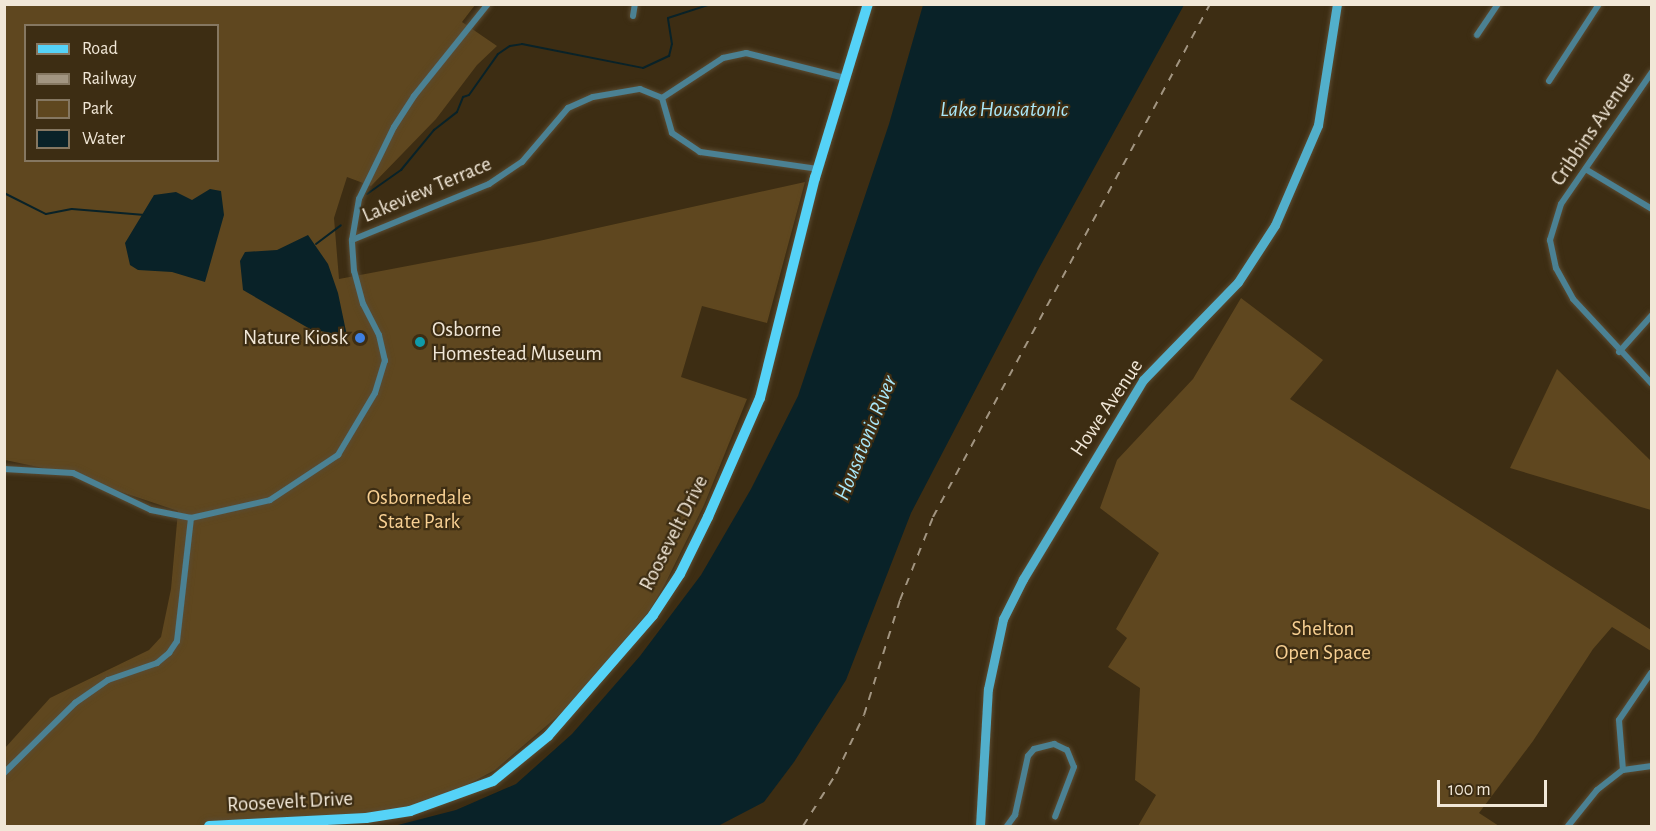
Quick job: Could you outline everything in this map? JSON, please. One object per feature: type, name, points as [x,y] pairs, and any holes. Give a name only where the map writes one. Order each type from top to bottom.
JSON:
[{"type":"main road","name":"Roosevelt Drive","points":[[209,826],[366,818],[410,811],[493,781],[548,736],[653,615],[680,574],[708,517],[760,398],[818,169],[868,4]]},
{"type":"main road","name":"Howe Avenue","points":[[980,826],[988,689],[1003,619],[1028,570],[1143,380],[1238,282],[1275,225],[1318,125],[1337,4]]},
{"type":"street","points":[[4,469],[73,474],[151,510],[191,518],[270,500],[338,455],[354,432],[375,393],[385,361],[379,335],[358,289],[352,240],[359,199],[394,127],[488,4]]},
{"type":"street","points":[[633,15],[634,4]]},
{"type":"street","points":[[1477,35],[1498,4]]},
{"type":"street","points":[[1549,81],[1599,4]]},
{"type":"street","points":[[818,169],[700,152],[672,134],[662,98],[723,58],[737,54],[755,54],[845,78]]},
{"type":"street","name":"Cribbins Avenue","points":[[1619,352],[1573,299],[1556,268],[1550,240],[1561,204],[1587,170],[1652,72]]},
{"type":"street","name":"Lakeview Terrace","points":[[352,240],[489,184],[522,162],[560,116],[580,102],[631,90],[662,98]]},
{"type":"street","points":[[1587,170],[1652,209]]},
{"type":"street","points":[[1652,315],[1619,352],[1652,384]]},
{"type":"street","points":[[4,772],[75,704],[108,680],[157,663],[169,653],[177,641],[191,518]]},
{"type":"street","points":[[1623,770],[1619,720],[1651,673]]},
{"type":"street","points":[[1007,826],[1015,815],[1028,756],[1034,749],[1054,744],[1067,750],[1074,767],[1055,817]]},
{"type":"street","points":[[1568,826],[1597,790],[1623,770],[1652,766]]},
{"type":"green space","name":"Osbornedale State Park","points":[[5,5],[475,5],[462,22],[497,46],[477,65],[436,119],[371,186],[347,177],[334,218],[339,279],[539,241],[805,182],[767,323],[702,306],[681,377],[747,399],[704,505],[650,610],[566,709],[495,770],[444,797],[402,809],[342,818],[214,826],[5,826],[5,748],[50,698],[149,650],[161,637],[171,589],[178,511],[62,472],[5,460]]},
{"type":"green space","name":"Shelton Open Space","points":[[1241,298],[1323,360],[1290,399],[1651,630],[1651,651],[1612,627],[1593,649],[1533,741],[1479,813],[1499,826],[1138,826],[1156,795],[1135,780],[1140,688],[1108,667],[1127,638],[1116,629],[1159,553],[1100,508],[1117,460],[1193,379]]},
{"type":"green space","points":[[1557,369],[1651,461],[1651,510],[1510,468]]},
{"type":"water","name":"Lake Housatonic","points":[[923,5],[1184,5],[1039,268],[911,513],[846,680],[794,762],[764,802],[718,826],[394,826],[456,810],[516,784],[572,734],[640,656],[701,575],[751,489],[798,396],[889,124]]},
{"type":"water","points":[[210,189],[221,191],[224,215],[205,282],[172,272],[138,270],[130,265],[125,243],[154,195],[176,192],[192,200]]},
{"type":"water","points":[[308,235],[328,264],[338,293],[347,336],[310,329],[243,290],[240,261],[245,252],[277,250]]},
{"type":"waterway","points":[[367,194],[401,170],[434,130],[457,112],[463,97],[469,95],[498,54],[510,46],[522,44],[643,68],[669,56],[672,44],[668,18],[711,4]]},
{"type":"waterway","points":[[4,193],[46,214],[72,209],[145,215]]},
{"type":"waterway","points":[[316,244],[341,225]]},
{"type":"railway","points":[[803,826],[836,774],[864,715],[900,600],[933,517],[1210,4]]},
{"type":"place","name":"Nature Kiosk","points":[[360,338]]},
{"type":"place","name":"Osborne Homestead Museum","points":[[420,342]]},
{"type":"water label","name":"Housatonic River","points":[[866,438]]}]
